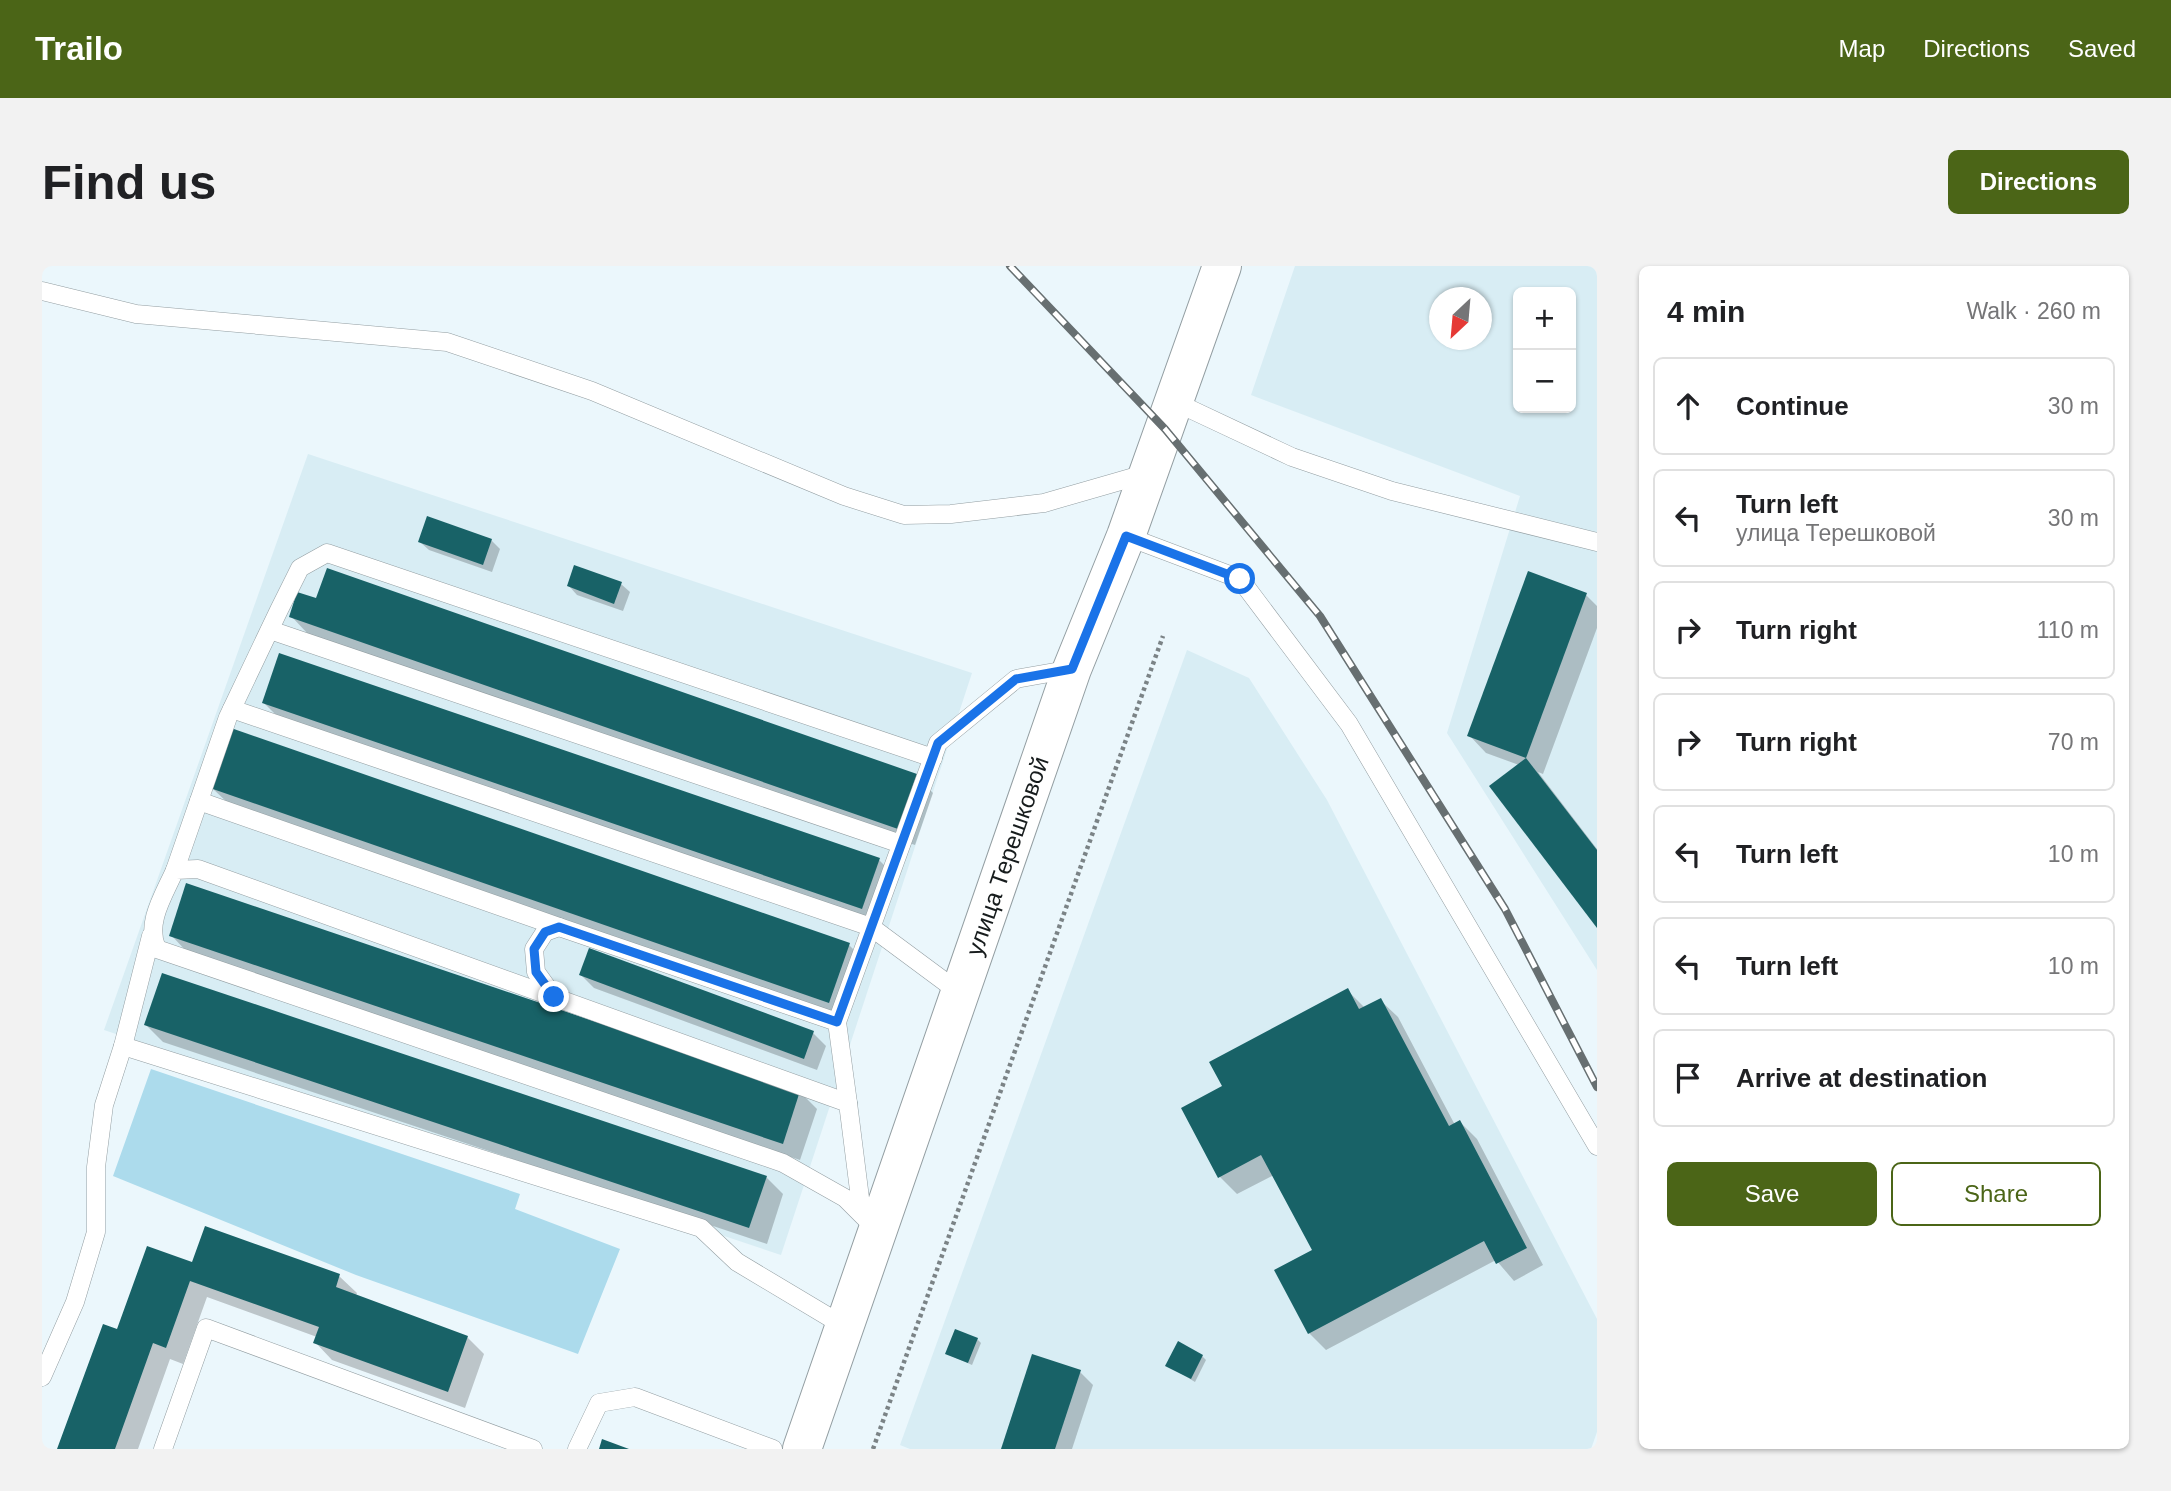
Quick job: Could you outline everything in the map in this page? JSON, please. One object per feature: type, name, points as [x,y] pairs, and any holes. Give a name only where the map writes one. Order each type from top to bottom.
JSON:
[{"type":"street","name":"улица Терешковой","points":[[802,1449],[845,1326],[870,1223],[960,993],[1072,669],[1126,536],[1222,266]]},
{"type":"lane","points":[[42,291],[136,314],[447,342],[592,391],[844,496],[904,515],[951,514],[1044,503],[1148,473]]},
{"type":"lane","points":[[1175,402],[1292,457],[1392,491],[1597,542]]},
{"type":"lane","points":[[1126,536],[1240,579],[1349,724],[1597,1146]]},
{"type":"lane","points":[[42,1377],[75,1301],[96,1232],[96,1167],[104,1105],[123,1046],[157,910],[175,870],[232,709],[300,568],[327,553],[335,554],[933,758]]},
{"type":"lane","points":[[270,630],[901,844]]},
{"type":"lane","points":[[870,1223],[848,1103],[837,1022],[901,844],[938,743],[1016,679],[1072,669]]},
{"type":"lane","points":[[232,709],[871,927],[960,993]]},
{"type":"lane","points":[[199,801],[837,1022]]},
{"type":"lane","points":[[175,870],[198,869],[848,1103]]},
{"type":"lane","points":[[554,997],[536,972],[534,949],[545,932],[559,927]]},
{"type":"lane","points":[[151,936],[157,949],[783,1163],[845,1198],[870,1223]]},
{"type":"lane","points":[[123,1046],[701,1228],[737,1262],[845,1326]]},
{"type":"lane","points":[[163,1449],[206,1328],[533,1449]]},
{"type":"lane","points":[[577,1449],[600,1404],[635,1397],[773,1449]]},
{"type":"path","points":[[873,1449],[1163,636]]},
{"type":"shaded area","points":[[1295,266],[1597,266],[1597,970],[1447,733],[1520,496],[1251,395]]},
{"type":"shaded area","points":[[308,454],[972,673],[781,1255],[104,1030]]},
{"type":"shaded area","points":[[1187,650],[1249,678],[1327,800],[1597,1319],[1597,1432],[1591,1449],[910,1449],[900,1445]]},
{"type":"shaded area","points":[[151,1069],[520,1194],[515,1209],[620,1249],[578,1354],[356,1275],[113,1176]]},
{"type":"building","points":[[427,516],[492,539],[483,565],[418,542]]},
{"type":"building","points":[[574,565],[622,582],[614,604],[567,586]]},
{"type":"building","points":[[327,568],[917,774],[898,829],[289,617],[297,592],[316,598]]},
{"type":"building","points":[[1528,571],[1587,593],[1526,758],[1467,736]]},
{"type":"building","points":[[279,653],[880,858],[862,909],[262,703]]},
{"type":"building","points":[[231,728],[850,943],[829,1003],[210,788]]},
{"type":"building","points":[[1526,758],[1597,850],[1597,928],[1489,786]]},
{"type":"building","points":[[186,883],[800,1091],[783,1144],[169,936]]},
{"type":"building","points":[[589,948],[814,1031],[804,1059],[579,975]]},
{"type":"building","points":[[162,973],[767,1176],[749,1228],[144,1025]]},
{"type":"building","points":[[1348,988],[1359,1009],[1381,998],[1449,1126],[1460,1120],[1527,1248],[1496,1264],[1484,1241],[1308,1334],[1274,1270],[1312,1250],[1261,1155],[1218,1178],[1181,1108],[1222,1086],[1209,1062]]},
{"type":"building","points":[[205,1226],[340,1274],[336,1287],[468,1336],[448,1392],[313,1343],[319,1327],[190,1281],[166,1348],[153,1343],[115,1449],[57,1449],[103,1324],[117,1329],[147,1246],[192,1262]]},
{"type":"building","points":[[955,1329],[978,1338],[968,1363],[945,1354]]},
{"type":"building","points":[[1178,1341],[1203,1355],[1191,1379],[1165,1366]]},
{"type":"building","points":[[1032,1354],[1081,1370],[1055,1449],[1001,1449]]},
{"type":"building","points":[[602,1439],[629,1449],[599,1449]]},
{"type":"railway","points":[[1010,266],[1165,429],[1320,616],[1505,909],[1597,1087]]},
{"type":"route","points":[[554,997],[536,972],[534,949],[545,932],[559,927],[837,1022],[938,743],[1016,679],[1072,669],[1126,536],[1240,579]]}]
